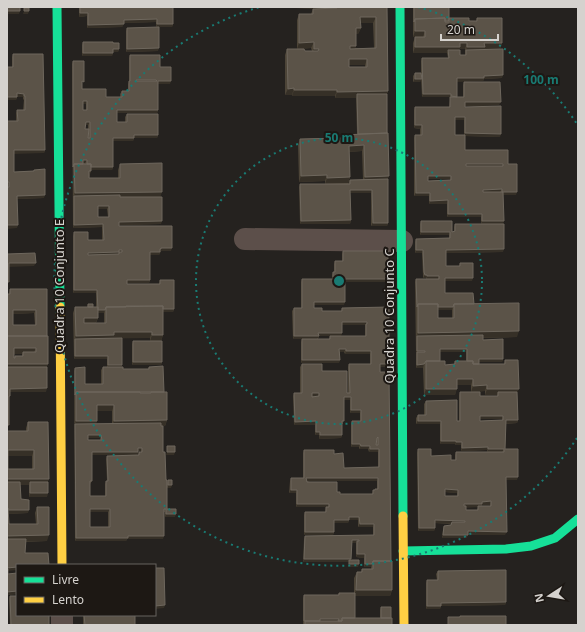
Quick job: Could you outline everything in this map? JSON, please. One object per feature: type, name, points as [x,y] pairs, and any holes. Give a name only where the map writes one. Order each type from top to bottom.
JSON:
[{"type":"street","name":"Quadra 10 Conjunto E","points":[[57,7],[62,564]]},
{"type":"street","name":"Quadra 10 Conjunto C","points":[[400,7],[404,625]]},
{"type":"street","points":[[245,239],[402,241]]},
{"type":"street","points":[[404,551],[506,549],[531,546],[555,538],[578,519]]},
{"type":"building","points":[[7,7],[20,7],[20,11],[7,11]]},
{"type":"building","points":[[80,7],[173,7],[173,24],[157,24],[157,19],[124,20],[124,24],[88,25],[88,13],[80,13]]},
{"type":"building","points":[[387,7],[388,91],[337,92],[337,90],[288,89],[287,49],[318,51],[319,49],[314,49],[314,42],[299,43],[299,14],[313,14],[313,9]],"holes":[[[360,17],[376,17],[376,48],[350,49],[350,46],[356,46],[356,28],[361,28]],[[349,59],[367,59],[367,67],[349,67]]]},
{"type":"building","points":[[414,7],[449,7],[449,20],[445,21],[445,18],[415,19],[414,22]]},
{"type":"building","points":[[24,8],[29,8],[29,11],[24,11]]},
{"type":"building","points":[[445,18],[445,22],[449,22],[449,18],[469,18],[469,21],[477,21],[477,18],[502,18],[502,43],[484,43],[485,47],[467,47],[467,43],[460,43],[460,47],[415,47],[415,37],[425,37],[425,31],[415,31],[415,19]]},
{"type":"building","points":[[159,27],[159,48],[127,49],[127,28]]},
{"type":"building","points":[[83,42],[119,43],[119,49],[113,49],[113,53],[83,53]]},
{"type":"building","points":[[503,49],[503,75],[484,76],[484,78],[457,78],[457,97],[451,96],[451,94],[423,94],[422,58],[449,58],[448,50],[460,50],[460,55],[466,55],[466,50]]},
{"type":"building","points":[[13,54],[43,54],[45,150],[14,150],[14,172],[45,169],[45,195],[17,196],[18,225],[7,225],[7,187],[9,187],[9,182],[7,182],[7,121],[18,121],[17,110],[25,110],[24,94],[17,93],[17,97],[7,97],[7,67],[13,67]]},
{"type":"building","points":[[130,55],[160,55],[160,67],[171,67],[171,81],[158,81],[158,110],[117,110],[117,122],[127,122],[127,114],[158,114],[158,135],[134,135],[134,138],[113,138],[113,167],[91,167],[91,164],[87,164],[87,160],[83,160],[83,164],[74,164],[73,167],[73,61],[84,61],[84,82],[82,81],[82,89],[106,89],[106,97],[122,97],[122,91],[129,91]],"holes":[[[156,80],[157,81],[136,81]],[[83,101],[87,101],[87,110],[83,110]],[[86,122],[90,122],[90,138],[88,138],[89,129],[85,129]]]},
{"type":"building","points":[[415,73],[421,73],[422,79],[415,79]]},
{"type":"building","points":[[464,82],[500,82],[501,102],[465,102],[465,107],[501,106],[501,134],[465,133],[465,117],[455,117],[455,135],[465,135],[465,150],[508,150],[508,164],[517,164],[517,192],[503,192],[504,221],[482,221],[482,214],[448,214],[448,200],[430,201],[430,193],[416,193],[415,135],[422,135],[422,125],[415,125],[415,107],[450,107],[450,97],[464,97]],"holes":[[[466,164],[503,164],[503,166],[466,166]],[[428,176],[451,176],[451,180],[428,181]],[[502,189],[502,192],[483,192],[483,190]]]},
{"type":"building","points":[[357,94],[387,94],[387,133],[358,134]]},
{"type":"building","points":[[388,133],[389,176],[365,177],[364,145],[349,146],[350,177],[327,178],[327,175],[301,176],[300,139],[342,138],[342,135]]},
{"type":"building","points":[[162,163],[162,192],[75,193],[74,164],[91,164],[89,178],[120,178],[120,164]]},
{"type":"building","points":[[388,179],[388,223],[373,223],[372,190],[350,190],[351,220],[301,221],[300,184],[350,184],[350,180]]},
{"type":"building","points":[[120,195],[120,197],[162,197],[162,221],[119,222],[119,226],[172,226],[172,248],[161,248],[160,252],[150,252],[150,280],[127,280],[127,284],[160,284],[160,280],[174,280],[174,309],[163,309],[163,306],[126,306],[106,307],[105,310],[98,310],[97,290],[74,290],[74,232],[88,232],[88,240],[104,240],[103,224],[74,225],[74,196]],"holes":[[[98,206],[109,206],[109,217],[98,217]],[[119,252],[119,254],[88,255],[88,253]]]},
{"type":"building","points":[[421,221],[452,221],[452,232],[455,231],[455,224],[504,224],[504,249],[446,250],[446,266],[460,266],[460,263],[473,263],[473,278],[445,278],[445,293],[473,293],[474,304],[454,304],[453,307],[438,307],[438,304],[418,304],[417,307],[416,279],[439,279],[439,276],[425,275],[423,250],[416,250],[416,239],[450,238],[450,232],[421,232]]},
{"type":"building","points":[[343,251],[388,251],[388,279],[345,279],[345,302],[314,302],[314,308],[322,308],[322,311],[342,311],[342,308],[389,307],[389,364],[380,364],[380,372],[389,372],[391,561],[373,561],[372,564],[365,564],[365,554],[357,554],[357,541],[359,540],[352,540],[351,559],[304,559],[305,536],[374,535],[374,524],[360,524],[359,517],[349,517],[349,520],[334,520],[334,532],[305,532],[305,512],[326,512],[326,507],[329,507],[329,504],[297,504],[297,490],[291,490],[291,478],[304,478],[304,450],[334,450],[334,454],[343,453],[344,468],[379,467],[379,449],[370,449],[370,446],[352,444],[352,421],[361,421],[361,410],[351,410],[351,397],[344,397],[344,421],[342,421],[342,435],[320,435],[320,432],[316,432],[316,421],[295,422],[294,393],[302,393],[302,364],[322,364],[322,371],[347,371],[347,393],[350,393],[349,364],[371,364],[371,351],[346,351],[346,349],[339,349],[340,360],[302,360],[302,339],[330,339],[330,336],[366,336],[367,322],[342,322],[342,333],[318,333],[319,336],[294,336],[294,308],[302,308],[302,279],[336,279],[333,277],[333,272],[335,272],[335,261],[343,261]],"holes":[[[312,393],[319,393],[319,396],[312,397]],[[378,437],[378,445],[376,445]],[[306,478],[378,478],[378,489],[373,490],[373,494],[340,494],[340,492],[337,492],[337,482],[307,482]]]},
{"type":"building","points":[[35,253],[36,263],[9,263],[9,282],[7,282],[7,254]]},
{"type":"building","points":[[10,289],[47,289],[47,336],[7,336],[7,294],[10,294]],"holes":[[[13,310],[36,310],[36,325],[13,325]]]},
{"type":"building","points":[[519,303],[519,331],[418,333],[418,304],[438,304],[438,318],[454,318],[454,304]]},
{"type":"building","points":[[88,304],[93,304],[93,307],[88,307]]},
{"type":"building","points":[[163,306],[163,335],[152,335],[152,332],[114,332],[114,335],[76,336],[75,307],[98,307],[98,318],[84,318],[84,323],[106,323],[106,307]]},
{"type":"building","points":[[483,335],[483,340],[503,339],[503,359],[479,359],[479,364],[473,364],[473,361],[467,361],[467,349],[440,349],[440,361],[426,361],[424,364],[417,365],[417,352],[425,351],[417,351],[417,336]]},
{"type":"building","points":[[7,336],[48,336],[48,364],[7,364]],"holes":[[[14,348],[36,348],[36,352],[23,352],[23,356],[15,356],[14,358]]]},
{"type":"building","points":[[122,338],[122,365],[108,365],[108,356],[75,356],[75,339]]},
{"type":"building","points":[[133,341],[162,341],[162,362],[133,362]]},
{"type":"building","points":[[505,360],[518,360],[519,389],[487,389],[487,385],[473,386],[473,379],[457,379],[457,389],[426,389],[426,361],[445,361],[445,365],[455,364],[455,361],[473,361],[473,364],[505,364]]},
{"type":"building","points":[[163,366],[164,392],[76,392],[75,395],[75,368],[85,367],[85,384],[103,384],[103,367],[149,369],[149,367]]},
{"type":"building","points":[[7,367],[47,367],[47,388],[10,389],[9,425],[7,425]]},
{"type":"building","points":[[76,392],[167,392],[167,420],[114,421],[114,405],[97,405],[97,421],[76,421]]},
{"type":"building","points":[[460,392],[480,392],[480,396],[498,396],[498,392],[517,392],[518,420],[506,420],[505,449],[518,449],[518,477],[506,477],[507,532],[468,531],[468,535],[443,535],[444,526],[451,525],[452,522],[465,521],[435,520],[435,528],[419,528],[418,449],[431,449],[431,456],[451,455],[451,460],[456,460],[456,452],[504,452],[504,449],[488,449],[488,447],[462,448],[462,442],[441,441],[441,421],[418,421],[418,415],[426,415],[426,401],[457,400],[457,421],[460,421]],"holes":[[[480,416],[503,416],[503,420],[480,421]],[[445,489],[458,490],[458,496],[445,496]],[[491,501],[491,506],[478,506],[478,510],[466,510],[466,506],[464,506],[464,504],[482,504],[482,502]]]},
{"type":"building","points":[[28,422],[48,422],[49,479],[7,479],[7,431],[28,431]],"holes":[[[8,450],[34,450],[34,469],[8,469]]]},
{"type":"building","points":[[161,423],[161,426],[163,426],[163,452],[165,452],[167,480],[167,509],[176,509],[176,514],[166,514],[166,509],[164,509],[164,536],[76,538],[75,424]],"holes":[[[88,435],[101,435],[102,440],[88,440]],[[138,448],[142,448],[142,452],[139,452],[139,455],[107,456],[108,481],[106,481],[106,496],[90,496],[90,481],[92,481],[92,452],[138,452]],[[90,509],[110,509],[110,527],[90,527]]]},
{"type":"building","points":[[167,446],[175,446],[175,452],[167,452]]},
{"type":"building","points":[[168,480],[172,480],[172,485],[168,485]]},
{"type":"building","points":[[7,482],[20,482],[21,499],[29,500],[29,510],[8,510]]},
{"type":"building","points":[[30,482],[48,482],[48,493],[30,493]]},
{"type":"building","points":[[37,507],[49,507],[49,535],[7,536],[7,508],[9,524],[38,524]]},
{"type":"building","points":[[7,539],[26,539],[25,553],[48,553],[49,564],[16,564],[16,567],[7,568]]},
{"type":"building","points":[[349,560],[359,560],[359,564],[349,564]]},
{"type":"building","points":[[373,561],[392,561],[392,590],[356,590],[357,572],[362,572],[362,569],[373,569]]},
{"type":"building","points":[[156,568],[164,568],[165,605],[156,606]]},
{"type":"building","points":[[8,569],[8,574],[16,573],[16,591],[7,592]]},
{"type":"building","points":[[506,570],[506,602],[441,603],[441,606],[427,606],[427,580],[438,580],[438,571]]},
{"type":"building","points":[[339,593],[355,593],[355,618],[342,618],[342,621],[338,621],[339,619],[320,619],[320,621],[304,621],[304,595],[339,595]]},
{"type":"building","points":[[10,596],[16,596],[16,616],[49,616],[49,625],[11,625]]},
{"type":"building","points":[[381,607],[391,607],[391,618],[381,618]]},
{"type":"building","points":[[84,616],[135,616],[135,625],[85,625]]},
{"type":"building","points":[[506,616],[506,625],[448,625],[448,617]]},
{"type":"building","points":[[342,618],[392,618],[392,625],[305,625],[305,621],[342,621]]},
{"type":"traffic: fast","points":[[57,7],[60,307]]},
{"type":"traffic: fast","points":[[400,7],[403,516]]},
{"type":"traffic: fast","points":[[403,551],[506,549],[531,546],[555,538],[578,519]]},
{"type":"traffic: slow","points":[[60,307],[62,564]]},
{"type":"traffic: slow","points":[[403,516],[404,625]]}]
